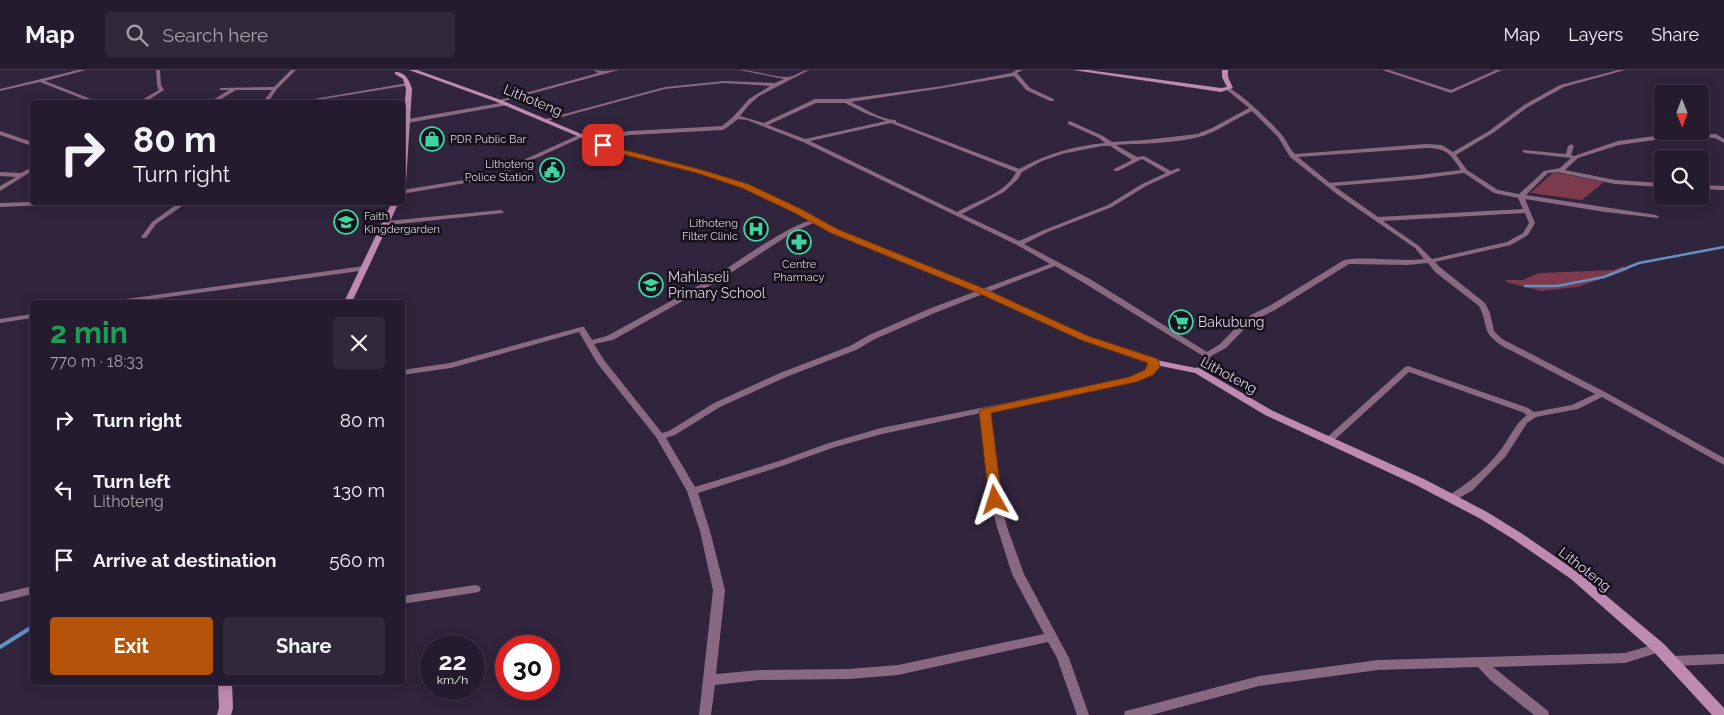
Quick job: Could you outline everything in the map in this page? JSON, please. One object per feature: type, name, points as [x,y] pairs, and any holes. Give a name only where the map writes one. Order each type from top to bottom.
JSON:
[{"type":"main road","points":[[1076,70],[1221,90],[1230,88],[1225,77],[1225,70]]},
{"type":"main road","name":"Lithoteng","points":[[395,71],[503,102],[617,151],[699,171],[745,186],[798,211],[842,235],[982,291],[1085,338],[1154,362],[1198,371],[1269,413],[1420,482],[1483,515],[1575,576],[1659,648],[1721,715]]},
{"type":"main road","points":[[405,115],[409,75]]},
{"type":"main road","points":[[349,300],[388,223],[395,205]]},
{"type":"main road","points":[[224,715],[226,708],[225,685]]},
{"type":"street","points":[[0,90],[84,70]]},
{"type":"street","points":[[145,100],[162,90],[159,85],[158,70]]},
{"type":"street","points":[[267,100],[275,88],[294,70]]},
{"type":"street","points":[[596,70],[602,73]]},
{"type":"street","points":[[405,122],[503,102],[617,70]]},
{"type":"street","points":[[741,70],[792,79]]},
{"type":"street","points":[[405,192],[504,175],[508,168],[586,137],[718,128],[728,125],[751,100],[807,70]]},
{"type":"street","points":[[1015,74],[1013,72],[1021,70]]},
{"type":"street","points":[[1384,70],[1451,92],[1500,70]]},
{"type":"street","points":[[1480,70],[1491,73]]},
{"type":"street","points":[[1596,70],[1610,74]]},
{"type":"street","points":[[1453,154],[1492,132],[1526,106],[1562,86],[1623,70]]},
{"type":"street","points":[[1015,74],[1028,89],[1052,100]]},
{"type":"street","points":[[764,125],[815,101],[846,101],[1015,74]]},
{"type":"street","points":[[307,100],[409,75]]},
{"type":"street","points":[[39,80],[89,100]]},
{"type":"street","points":[[545,120],[665,88],[724,82],[778,84]]},
{"type":"street","points":[[216,100],[236,88]]},
{"type":"street","points":[[222,89],[275,88]]},
{"type":"street","points":[[1228,89],[1280,136],[1292,156],[1350,202],[1417,247],[1438,270],[1482,306],[1487,312],[1488,326],[1492,335],[1507,345],[1602,394],[1724,462]]},
{"type":"street","points":[[846,101],[869,113],[894,121],[1019,171]]},
{"type":"street","points":[[957,214],[1007,187],[1018,177],[1019,171],[1033,162],[1061,151],[1075,147],[1109,143],[1195,136],[1208,132],[1252,109]]},
{"type":"street","points":[[737,117],[805,141],[1019,244],[1207,356]]},
{"type":"street","points":[[805,141],[894,121]]},
{"type":"street","points":[[1070,123],[1101,137],[1136,159]]},
{"type":"street","points":[[0,133],[30,143]]},
{"type":"street","points":[[1558,170],[1576,158],[1618,143],[1669,136],[1716,136],[1724,134]]},
{"type":"street","points":[[1716,136],[1724,141]]},
{"type":"street","points":[[1292,156],[1440,146],[1453,154],[1465,171],[1496,192],[1656,217]]},
{"type":"street","points":[[1568,156],[1571,146]]},
{"type":"street","points":[[1525,151],[1576,158]]},
{"type":"street","points":[[1116,170],[1142,157],[1169,172]]},
{"type":"street","points":[[0,189],[30,170]]},
{"type":"street","points":[[1019,244],[1121,201],[1144,185],[1169,172],[1178,170]]},
{"type":"street","points":[[1521,196],[1546,172],[1558,170],[1616,182],[1654,184]]},
{"type":"street","points":[[1330,185],[1419,178],[1465,171]]},
{"type":"street","points":[[0,174],[22,176]]},
{"type":"street","points":[[1709,187],[1724,188]]},
{"type":"street","points":[[1198,371],[1204,364],[1207,356],[1224,346],[1248,320],[1272,308],[1347,262],[1355,260],[1407,263],[1431,261],[1508,244],[1526,234],[1532,223],[1521,196]]},
{"type":"street","points":[[0,205],[30,204]]},
{"type":"street","points":[[144,237],[154,224],[181,205]]},
{"type":"street","points":[[1378,219],[1527,211]]},
{"type":"street","points":[[388,223],[501,212]]},
{"type":"street","points":[[590,343],[610,338],[718,278],[793,230],[814,221]]},
{"type":"street","points":[[660,436],[672,432],[717,406],[783,375],[853,348],[872,337],[982,291],[1055,264]]},
{"type":"street","points":[[133,300],[364,268]]},
{"type":"street","points":[[0,321],[30,316]]},
{"type":"street","points":[[405,372],[460,363],[581,329],[600,360],[660,436],[692,491],[705,531],[719,590],[705,715]]},
{"type":"street","points":[[692,491],[832,445],[873,434],[1132,380],[1149,372],[1154,367],[1154,362]]},
{"type":"street","points":[[1328,441],[1408,370],[1526,410],[1534,415]]},
{"type":"street","points":[[1450,499],[1469,488],[1503,454],[1524,422],[1534,415],[1575,407],[1602,394]]},
{"type":"street","points":[[985,411],[995,500],[1002,527],[1018,574],[1050,637],[1063,658],[1083,715]]},
{"type":"street","points":[[405,600],[475,589]]},
{"type":"street","points":[[0,598],[30,590]]},
{"type":"street","points":[[710,680],[898,670],[1050,637]]},
{"type":"street","points":[[1130,715],[1228,687],[1284,676],[1378,665],[1625,658],[1659,648]]},
{"type":"street","points":[[1671,661],[1724,659]]},
{"type":"street","points":[[1482,663],[1494,676],[1543,715]]},
{"type":"shaded area","points":[[1554,172],[1604,182],[1582,200],[1530,193]]},
{"type":"shaded area","points":[[1623,266],[1628,270],[1577,287],[1541,291],[1506,282],[1506,280],[1523,280],[1539,273],[1614,270]]},
{"type":"waterway","points":[[1525,286],[1557,286],[1604,277],[1639,263],[1724,247]]},
{"type":"waterway","points":[[0,647],[30,628]]},
{"type":"place","name":"PDR Public Bar","points":[[432,139]]},
{"type":"place","name":"Lithoteng Police Station","points":[[552,170]]},
{"type":"place","name":"Faith Kingdergarden","points":[[346,222]]},
{"type":"place","name":"Lithoteng Filter Clinic","points":[[756,229]]},
{"type":"place","name":"Centre Pharmacy","points":[[799,242]]},
{"type":"place","name":"Mahlaseli Primary School","points":[[651,285]]},
{"type":"place","name":"Bakubung","points":[[1181,322]]},
{"type":"route","points":[[603,145],[617,151],[699,171],[745,186],[798,211],[820,225],[982,291],[1085,338],[1154,362],[1154,367],[1149,372],[1132,380],[985,411],[995,500]]}]
